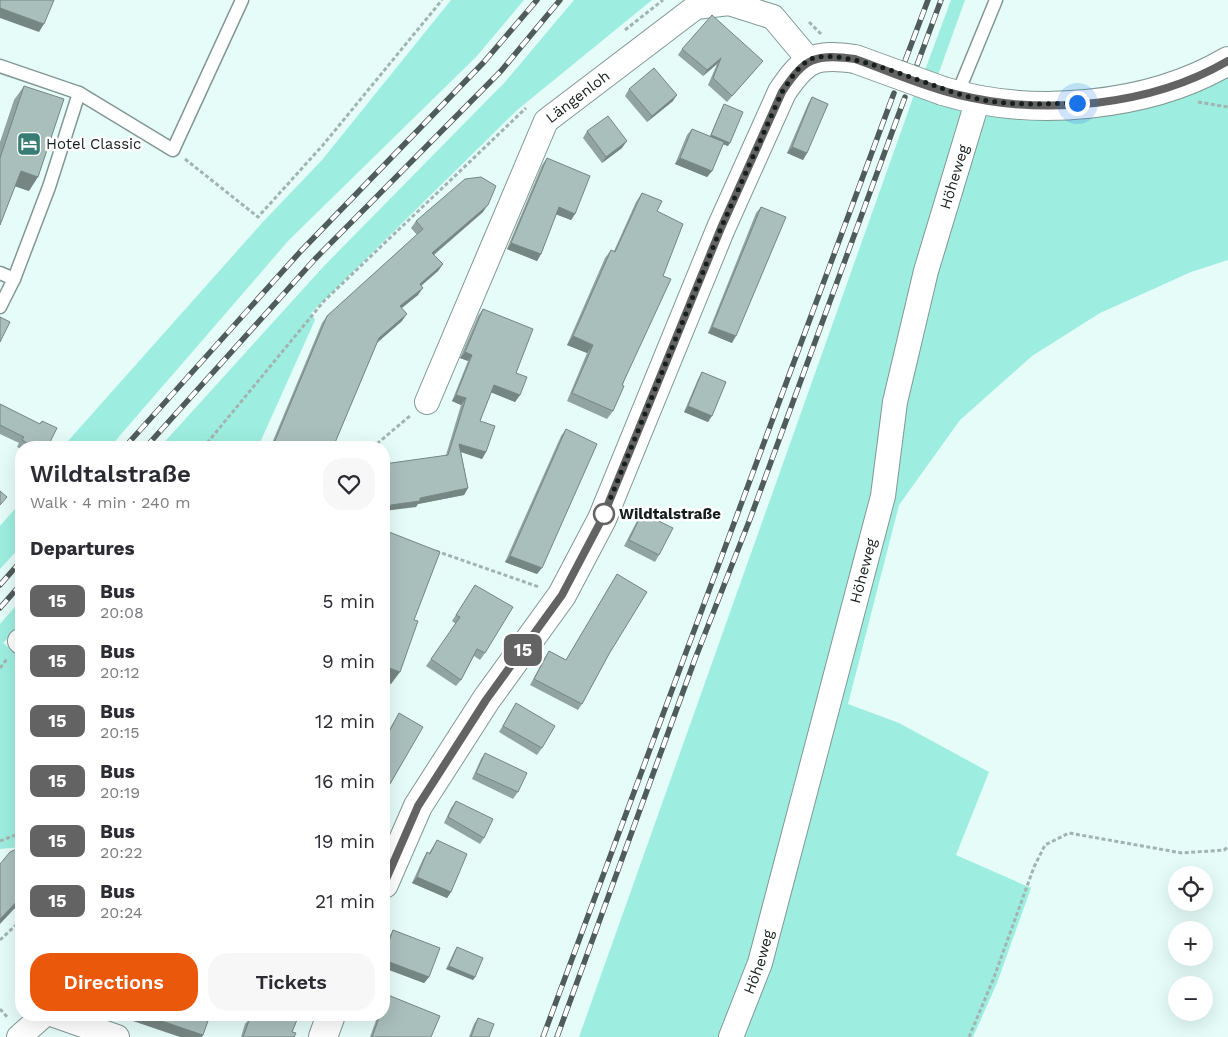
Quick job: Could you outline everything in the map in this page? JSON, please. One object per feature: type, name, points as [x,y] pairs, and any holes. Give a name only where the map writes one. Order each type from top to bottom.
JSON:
[{"type":"street","name":"Längenloh","points":[[427,402],[546,121],[696,7],[730,3],[773,17],[809,60]]},
{"type":"street","points":[[390,870],[418,806],[486,700],[562,595],[602,519],[721,228],[782,92],[794,74],[809,60],[828,57],[855,59],[959,95],[1007,104],[1039,105],[1096,103],[1134,98],[1170,88],[1208,73],[1228,61]]},
{"type":"street","name":"Höheweg","points":[[731,1037],[760,963],[883,496],[895,402],[926,271],[959,95]]},
{"type":"street","points":[[19,1037],[37,1021]]},
{"type":"street","points":[[71,1021],[117,1037]]},
{"type":"street","points":[[323,1037],[329,1021]]},
{"type":"lane","points":[[0,66],[79,93],[173,150],[242,0]]},
{"type":"lane","points":[[959,95],[996,0]]},
{"type":"lane","points":[[0,307],[14,279],[49,187],[79,93]]},
{"type":"lane","points":[[0,273],[14,279]]},
{"type":"path","points":[[173,150],[258,217],[323,145],[442,0]]},
{"type":"path","points":[[209,441],[324,301],[519,114]]},
{"type":"path","points":[[380,441],[427,402]]},
{"type":"path","points":[[430,549],[562,595]]},
{"type":"path","points":[[969,1037],[993,980],[1034,867],[1045,845],[1069,833],[1142,844],[1182,853],[1224,850],[1228,847]]},
{"type":"path","points":[[0,841],[15,835]]},
{"type":"path","points":[[0,940],[15,926]]},
{"type":"green space","points":[[451,0],[524,0],[476,57],[289,240],[115,441],[68,441],[262,223],[322,160]]},
{"type":"green space","points":[[574,0],[652,0],[516,111],[311,313],[315,320],[261,441],[165,441],[324,266],[505,82]]},
{"type":"green space","points":[[951,0],[965,0],[938,75],[925,70]]},
{"type":"green space","points":[[1228,46],[1228,260],[1191,272],[1100,313],[1032,356],[960,420],[899,505],[848,704],[899,723],[989,772],[956,855],[1031,888],[997,983],[973,1037],[579,1037],[914,95],[978,91],[1067,91],[1108,87],[1157,76]]},
{"type":"green space","points":[[15,509],[15,553],[0,569],[0,526]]},
{"type":"green space","points":[[15,607],[15,631],[3,643],[15,652],[15,848],[0,849],[0,624]]},
{"type":"building","points":[[0,0],[54,0],[44,24],[0,8]]},
{"type":"building","points":[[712,15],[763,61],[732,96],[713,78],[721,58],[707,70],[682,49]]},
{"type":"building","points":[[654,68],[677,95],[652,116],[629,89]]},
{"type":"building","points":[[24,86],[64,99],[38,177],[21,171],[0,225],[0,158]]},
{"type":"building","points":[[812,97],[828,104],[807,153],[792,147]]},
{"type":"building","points":[[724,104],[743,112],[730,143],[711,135]]},
{"type":"building","points":[[608,116],[627,141],[606,157],[587,131]]},
{"type":"building","points":[[692,129],[724,142],[712,171],[680,158]]},
{"type":"building","points":[[547,158],[590,176],[575,214],[559,207],[541,254],[511,243]]},
{"type":"building","points":[[481,177],[496,186],[488,205],[432,253],[443,264],[420,284],[423,288],[400,306],[407,314],[379,338],[336,441],[275,441],[327,316],[423,229],[416,221],[465,179]]},
{"type":"building","points":[[642,193],[662,201],[657,211],[683,224],[663,276],[671,279],[622,385],[624,386],[613,411],[572,393],[593,345],[573,336],[611,250],[615,252]]},
{"type":"building","points":[[761,207],[786,217],[736,336],[712,327]]},
{"type":"building","points":[[483,309],[533,329],[516,373],[527,377],[520,395],[494,385],[480,421],[495,426],[486,452],[459,444],[468,488],[420,498],[420,501],[390,505],[390,463],[448,455],[466,398],[456,395],[472,355],[465,352]]},
{"type":"building","points":[[0,317],[10,322],[0,342]]},
{"type":"building","points":[[702,372],[726,382],[712,416],[688,406]]},
{"type":"building","points":[[0,404],[40,424],[42,421],[57,428],[50,441],[24,441],[22,440],[24,437],[0,425]]},
{"type":"building","points":[[566,429],[597,444],[542,568],[510,556]]},
{"type":"building","points":[[0,491],[7,497],[0,505]]},
{"type":"building","points":[[642,513],[673,528],[659,555],[629,540]]},
{"type":"building","points":[[390,532],[440,552],[414,620],[418,621],[400,672],[390,668]]},
{"type":"building","points":[[617,574],[647,592],[609,654],[582,704],[534,679],[549,651],[566,660]]},
{"type":"building","points":[[475,585],[513,607],[485,653],[477,649],[461,680],[431,659],[460,617],[456,615]]},
{"type":"building","points":[[516,703],[555,726],[542,748],[503,726]]},
{"type":"building","points":[[399,713],[423,727],[390,784],[390,730]]},
{"type":"building","points":[[485,753],[527,773],[518,792],[476,773]]},
{"type":"building","points":[[456,801],[493,819],[484,838],[448,817]]},
{"type":"building","points":[[437,840],[467,854],[451,892],[417,877],[427,852],[430,854]]},
{"type":"building","points":[[15,850],[15,903],[0,919],[0,864],[10,852]]},
{"type":"building","points":[[393,930],[440,948],[429,977],[390,962],[390,938]]},
{"type":"building","points":[[457,947],[483,958],[475,977],[449,966]]},
{"type":"building","points":[[390,996],[440,1016],[431,1037],[372,1037],[378,1021],[390,1021]]},
{"type":"building","points":[[478,1018],[494,1024],[489,1037],[471,1037]]},
{"type":"building","points":[[162,1021],[208,1021],[203,1035]]},
{"type":"building","points":[[249,1021],[297,1021],[292,1032],[296,1033],[294,1037],[243,1037]]},
{"type":"railway","points":[[130,441],[300,252],[484,62],[537,0]]},
{"type":"railway","points":[[151,441],[315,259],[501,71],[560,0]]},
{"type":"railway","points":[[905,61],[928,0]]},
{"type":"railway","points":[[917,65],[941,0]]},
{"type":"railway","points":[[543,1037],[894,93]]},
{"type":"railway","points":[[557,1037],[695,659],[750,519],[905,97]]},
{"type":"railway","points":[[0,585],[15,568]]},
{"type":"railway","points":[[0,608],[15,591]]},
{"type":"bus line","name":"15","points":[[390,870],[418,806],[486,700],[562,595],[602,519],[721,228],[782,92],[794,74],[809,60],[843,57],[855,59],[957,95],[1007,104],[1039,105],[1096,103],[1134,98],[1170,88],[1208,73],[1228,61]]},
{"type":"place","name":"Hotel Classic","points":[[29,144]]},
{"type":"place","name":"Wildtalstraße","points":[[604,514]]},
{"type":"route","points":[[604,514],[721,228],[782,92],[794,74],[809,60],[828,57],[855,59],[957,95],[992,102],[1039,105],[1077,103]]}]
